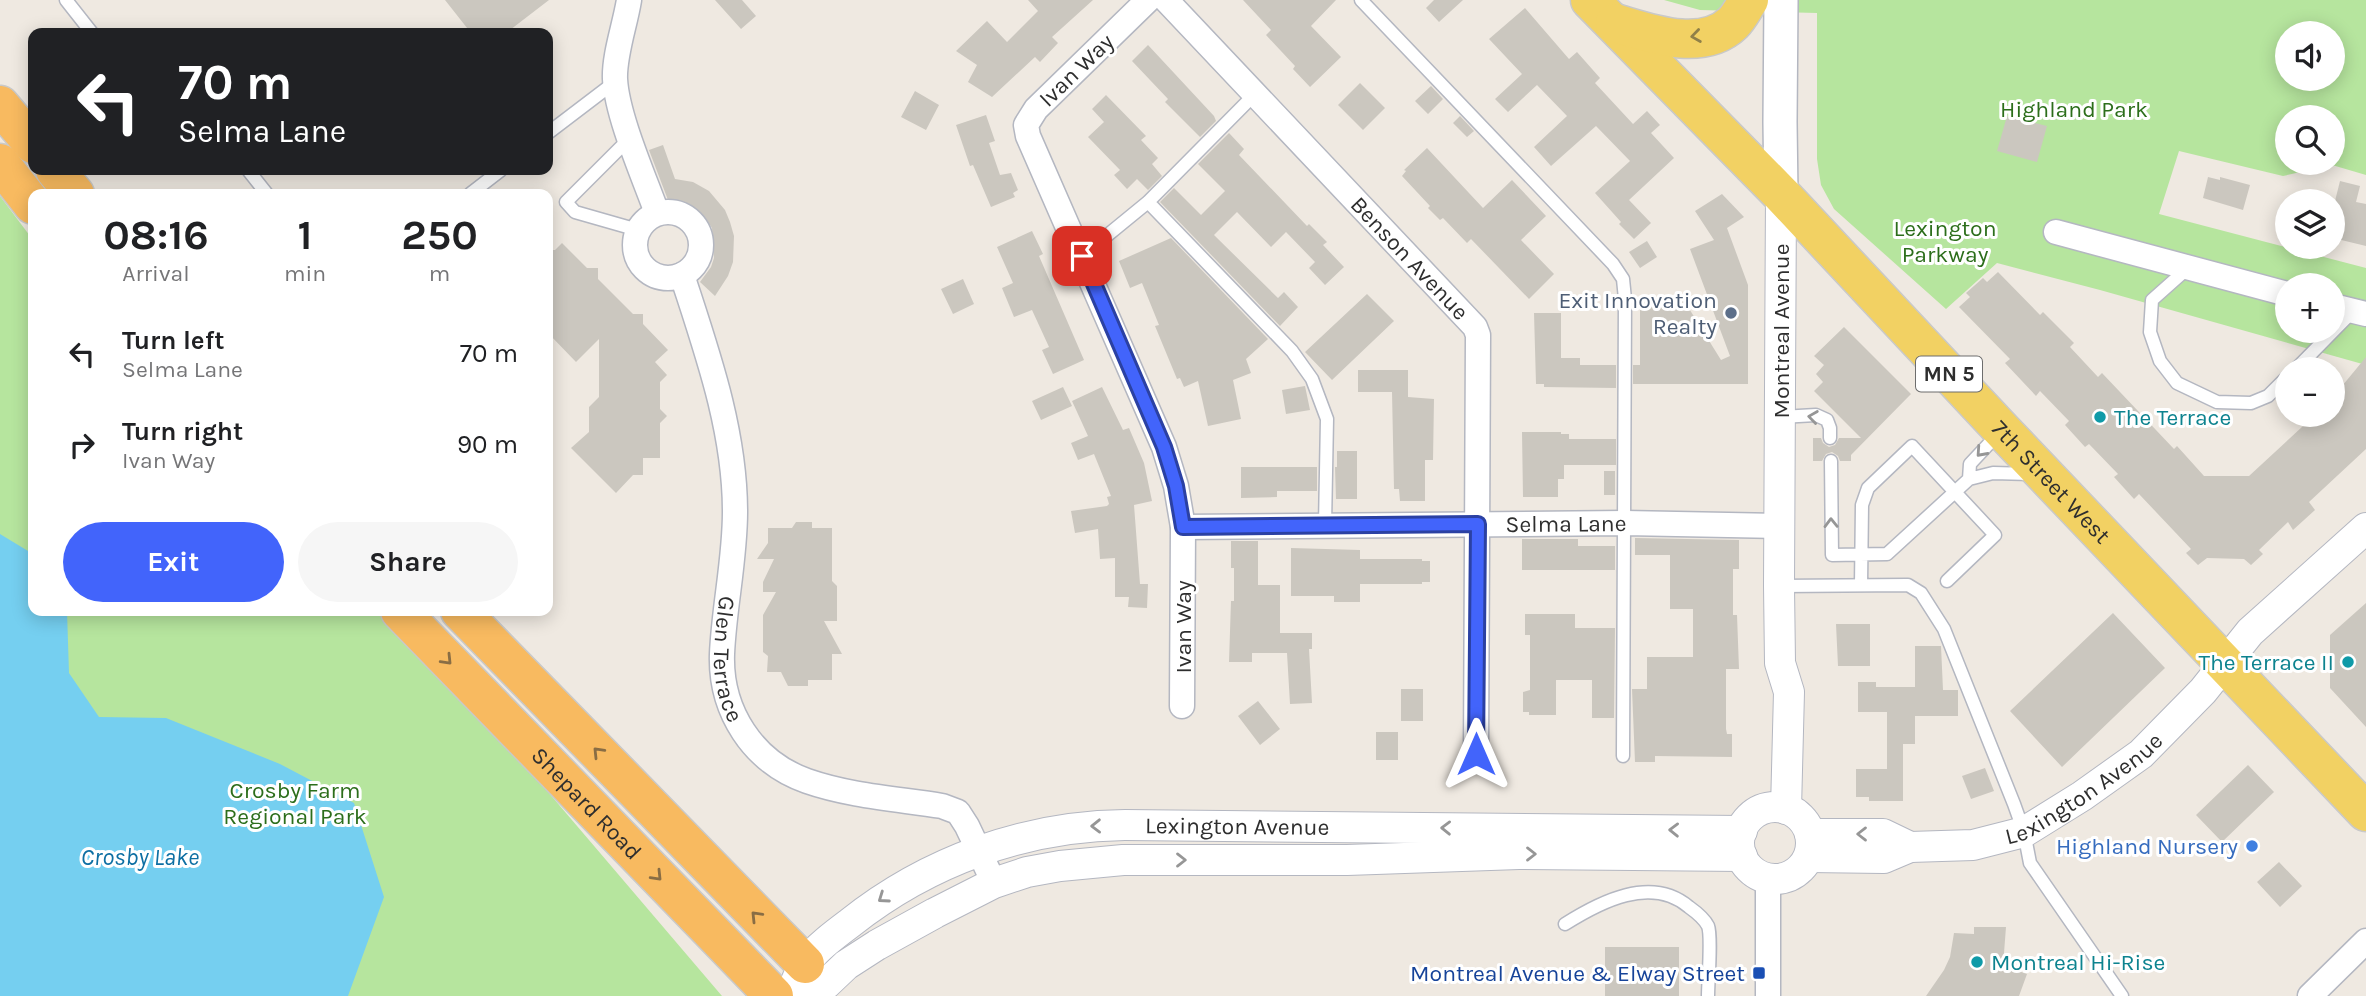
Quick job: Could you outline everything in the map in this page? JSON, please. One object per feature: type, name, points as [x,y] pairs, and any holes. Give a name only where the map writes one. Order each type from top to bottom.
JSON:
[{"type":"highway","points":[[0,105],[28,138]]},
{"type":"highway","points":[[0,163],[28,199]]},
{"type":"highway","points":[[59,175],[71,189]]},
{"type":"highway","name":"Shepard Road","points":[[405,616],[774,996]]},
{"type":"highway","name":"Shepard Road","points":[[465,616],[800,985]]},
{"type":"main road","points":[[1600,11],[1669,38],[1696,38],[1721,31],[1734,22],[1749,0]]},
{"type":"main road","name":"Montreal Avenue","points":[[1781,194],[1782,0]]},
{"type":"main road","name":"7th Street West","points":[[1600,11],[1781,194],[2366,812]]},
{"type":"street","points":[[629,0],[616,62],[615,82],[630,137],[657,213]]},
{"type":"street","name":"Ivan Way","points":[[1148,0],[1036,109],[1026,124],[1028,136],[1164,447],[1176,486],[1183,527],[1182,706]]},
{"type":"street","name":"Benson Avenue","points":[[1166,0],[1475,327],[1478,335],[1476,754]]},
{"type":"street","name":"Montreal Avenue","points":[[1777,808],[1770,696],[1780,663],[1781,194]]},
{"type":"street","points":[[657,213],[679,213],[689,219],[700,235],[700,254],[695,264],[682,275],[660,277],[642,267],[634,249],[638,230],[644,221],[657,213]]},
{"type":"street","points":[[2056,232],[2275,291]]},
{"type":"street","name":"Glen Terrace","points":[[682,275],[719,394],[734,479],[735,513],[722,652],[722,680],[736,722],[755,748],[774,764],[806,780],[838,789],[942,806],[958,812],[980,851],[993,883]]},
{"type":"street","name":"Selma Lane","points":[[1183,527],[1625,523],[1780,526]]},
{"type":"street","name":"Lexington Avenue","points":[[1810,845],[1882,834],[1910,847],[1973,845],[2024,832],[2082,796],[2141,754],[2203,691],[2250,632],[2366,528]]},
{"type":"street","points":[[1777,808],[1797,814],[1805,823],[1810,845],[1803,867],[1795,874],[1776,879],[1751,871],[1742,843],[1752,816],[1777,808]]},
{"type":"street","name":"Lexington Avenue","points":[[800,985],[825,943],[891,893],[980,851],[1055,830],[1086,826],[1742,843]]},
{"type":"street","name":"Lexington Avenue","points":[[800,985],[826,985],[846,965],[877,945],[993,883],[1027,872],[1060,866],[1114,861],[1347,860],[1742,843]]},
{"type":"street","points":[[1768,996],[1776,879]]},
{"type":"street","points":[[1776,879],[1783,996]]},
{"type":"street","points":[[2314,995],[2366,942]]},
{"type":"lane","points":[[66,0],[88,28]]},
{"type":"lane","points":[[1361,0],[1613,264],[1623,279],[1623,756]]},
{"type":"lane","points":[[553,129],[615,82]]},
{"type":"lane","points":[[1082,256],[1148,202],[1254,95]]},
{"type":"lane","points":[[630,137],[566,202],[575,212],[638,230]]},
{"type":"lane","points":[[252,175],[263,189]]},
{"type":"lane","points":[[476,189],[495,175]]},
{"type":"lane","points":[[1148,202],[1292,351],[1312,379],[1327,419],[1325,525]]},
{"type":"lane","points":[[2188,268],[2152,300],[2150,332],[2160,361],[2177,383],[2217,402],[2251,403],[2268,396],[2275,389]]},
{"type":"lane","points":[[2307,357],[2351,311]]},
{"type":"lane","points":[[1781,417],[1816,415],[1826,420],[1830,428],[1830,438]]},
{"type":"lane","points":[[1969,478],[1970,464],[2002,430]]},
{"type":"lane","points":[[1861,585],[1862,505],[1868,488],[1912,446],[1996,535],[1947,581]]},
{"type":"lane","points":[[1831,461],[1832,555],[1887,554],[1969,478],[1993,473],[2045,475]]},
{"type":"lane","points":[[1779,586],[1908,585],[1922,593],[1944,629],[2024,832],[2030,863],[2122,996]]},
{"type":"lane","points":[[1565,924],[1594,906],[1627,894],[1659,893],[1683,901],[1709,927],[1708,996]]},
{"type":"green space","points":[[1664,0],[2366,0],[2366,175],[2345,169],[2345,105],[2275,105],[2275,174],[2179,151],[2159,214],[2275,244],[2275,259],[2332,259],[2366,268],[2366,365],[2288,343],[2345,343],[2345,273],[2275,273],[2275,339],[1997,263],[1946,309],[1834,209],[1821,185],[1817,159],[1817,13],[1700,10]]},
{"type":"green space","name":"Crosby Farm Regional Park","points":[[0,196],[28,233],[28,616],[394,616],[450,677],[722,996],[0,996]]},
{"type":"water","name":"Crosby Lake","points":[[0,534],[28,551],[28,616],[67,616],[69,673],[99,717],[166,718],[280,764],[354,803],[384,897],[348,996],[0,996]]},
{"type":"building","points":[[445,0],[549,0],[513,28],[467,28]]},
{"type":"building","points":[[715,0],[742,0],[756,16],[741,29]]},
{"type":"building","points":[[1028,0],[1093,0],[1052,37],[1058,43],[1040,62],[1035,57],[992,97],[968,82],[977,65],[956,51],[987,21],[1007,42],[1038,11]]},
{"type":"building","points":[[1243,0],[1336,0],[1311,26],[1341,57],[1310,87],[1293,69],[1295,66],[1266,35],[1271,30]]},
{"type":"building","points":[[1434,0],[1463,0],[1439,22],[1426,8]]},
{"type":"building","points":[[1525,8],[1569,59],[1577,52],[1600,78],[1595,83],[1633,124],[1647,111],[1660,125],[1651,133],[1674,158],[1629,200],[1651,223],[1634,239],[1595,193],[1630,161],[1596,126],[1551,166],[1534,147],[1567,116],[1537,85],[1508,112],[1495,99],[1522,74],[1489,39]]},
{"type":"building","points":[[1148,45],[1214,116],[1216,121],[1200,137],[1165,102],[1168,99],[1132,61]]},
{"type":"building","points":[[1360,83],[1385,108],[1363,130],[1338,105]]},
{"type":"building","points":[[1431,86],[1443,99],[1428,114],[1415,101]]},
{"type":"building","points":[[915,91],[939,105],[926,130],[901,117]]},
{"type":"building","points":[[1106,95],[1146,136],[1141,140],[1158,158],[1152,164],[1162,176],[1148,190],[1137,179],[1127,189],[1114,175],[1120,170],[1088,137],[1104,122],[1092,109]]},
{"type":"building","points":[[986,115],[995,141],[989,143],[1000,175],[1011,173],[1018,190],[1013,193],[1015,197],[991,207],[973,165],[970,166],[956,125]]},
{"type":"building","points":[[1460,116],[1474,131],[1467,137],[1453,123]]},
{"type":"building","points":[[2007,116],[2047,126],[2037,162],[1997,151]]},
{"type":"building","points":[[1229,133],[1244,149],[1239,155],[1307,226],[1309,224],[1327,242],[1323,245],[1344,267],[1325,285],[1309,268],[1315,262],[1286,232],[1271,247],[1237,212],[1214,235],[1278,298],[1284,292],[1298,307],[1280,326],[1160,202],[1174,188],[1201,215],[1225,191],[1198,164]]},
{"type":"building","points":[[663,145],[675,179],[693,182],[709,191],[725,210],[730,222],[734,236],[733,262],[728,276],[715,296],[700,282],[714,258],[712,228],[690,204],[668,200],[649,150]]},
{"type":"building","points":[[1427,148],[1483,208],[1512,180],[1546,216],[1521,240],[1554,274],[1529,299],[1471,239],[1467,243],[1443,218],[1440,220],[1402,176],[1406,171],[1404,170]]},
{"type":"building","points":[[2208,177],[2220,180],[2220,177],[2250,185],[2243,210],[2203,198]]},
{"type":"building","points":[[2340,181],[2360,186],[2356,202],[2366,204],[2366,246],[2345,241],[2345,189],[2338,189]]},
{"type":"building","points":[[1722,194],[1744,217],[1727,228],[1748,285],[1748,384],[1633,384],[1633,365],[1640,365],[1640,305],[1680,294],[1721,360],[1730,356],[1690,249],[1714,240],[1695,211]]},
{"type":"building","points":[[1032,231],[1043,254],[1039,256],[1084,360],[1053,374],[1042,350],[1049,347],[1032,310],[1014,317],[1002,288],[1013,283],[997,247]]},
{"type":"building","points":[[1171,238],[1268,339],[1246,359],[1251,373],[1233,380],[1241,419],[1208,426],[1198,381],[1184,387],[1180,378],[1177,379],[1155,326],[1159,325],[1142,283],[1130,288],[1119,261]]},
{"type":"building","points":[[1647,241],[1657,257],[1640,268],[1629,252]]},
{"type":"building","points":[[562,243],[587,268],[598,268],[598,279],[633,314],[643,314],[643,324],[668,350],[655,362],[667,375],[660,382],[660,409],[667,416],[660,423],[660,458],[643,458],[643,475],[633,475],[616,493],[571,448],[589,432],[589,407],[599,397],[599,339],[576,362],[553,338],[555,250]]},
{"type":"building","name":"The Terrace","points":[[1998,272],[2040,315],[2043,312],[2074,343],[2070,347],[2098,377],[2102,373],[2174,449],[2177,446],[2204,476],[2249,476],[2302,427],[2345,427],[2345,382],[2366,357],[2366,449],[2309,502],[2315,510],[2293,530],[2288,522],[2259,550],[2263,554],[2251,565],[2244,559],[2207,558],[2198,565],[2186,553],[2191,549],[2139,494],[2134,499],[2114,477],[2118,474],[2089,444],[2085,447],[2065,425],[2069,421],[2040,391],[2036,396],[2005,363],[2010,359],[1959,307],[1970,297],[1966,293],[1983,278],[1987,282]]},
{"type":"building","points":[[963,279],[974,304],[953,314],[941,289]]},
{"type":"building","points":[[1367,294],[1394,321],[1332,380],[1305,352]]},
{"type":"building","points":[[1534,313],[1561,313],[1561,358],[1580,358],[1580,365],[1616,365],[1616,388],[1544,387],[1544,384],[1536,384]]},
{"type":"building","points":[[1844,327],[1911,394],[1851,455],[1851,461],[1840,461],[1832,452],[1826,454],[1822,461],[1813,461],[1813,438],[1821,438],[1829,447],[1835,445],[1839,438],[1861,438],[1814,391],[1823,382],[1816,374],[1824,365],[1814,356]]},
{"type":"building","points":[[1358,370],[1408,370],[1408,397],[1434,399],[1433,460],[1425,460],[1425,501],[1400,501],[1399,489],[1394,489],[1392,392],[1358,392]]},
{"type":"building","points":[[1305,386],[1310,410],[1286,414],[1282,390]]},
{"type":"building","points":[[1063,387],[1072,406],[1041,420],[1032,401]]},
{"type":"building","points":[[1102,387],[1123,430],[1129,428],[1144,463],[1152,501],[1134,505],[1140,584],[1148,584],[1147,608],[1128,607],[1129,597],[1115,597],[1115,558],[1100,559],[1098,529],[1075,533],[1071,511],[1107,506],[1107,497],[1111,496],[1094,454],[1078,460],[1071,443],[1088,436],[1072,401]]},
{"type":"building","points":[[1522,432],[1561,432],[1569,434],[1569,439],[1616,439],[1616,465],[1564,465],[1564,479],[1558,479],[1558,497],[1523,497]]},
{"type":"building","points":[[1337,451],[1357,451],[1357,499],[1336,499]]},
{"type":"building","points":[[1241,467],[1317,467],[1317,491],[1277,491],[1277,497],[1241,498]]},
{"type":"building","points":[[1604,471],[1615,471],[1615,495],[1604,495]]},
{"type":"building","points":[[796,522],[812,522],[812,528],[832,528],[832,581],[837,586],[837,621],[824,621],[842,654],[832,654],[832,680],[808,680],[808,686],[788,686],[781,672],[767,672],[768,656],[763,652],[763,615],[776,592],[763,592],[763,582],[774,559],[757,559],[768,543],[768,528],[792,528]]},
{"type":"building","points":[[1635,538],[1739,540],[1739,569],[1733,569],[1733,615],[1737,615],[1739,669],[1726,669],[1726,729],[1727,734],[1732,734],[1732,757],[1655,756],[1655,762],[1635,762],[1632,689],[1647,689],[1647,657],[1693,657],[1693,609],[1670,609],[1670,555],[1635,555]]},
{"type":"building","points":[[1522,539],[1578,539],[1578,546],[1615,546],[1615,570],[1522,570]]},
{"type":"building","points":[[1231,541],[1258,541],[1258,585],[1280,585],[1280,633],[1312,633],[1312,649],[1309,649],[1312,703],[1290,704],[1287,653],[1252,653],[1252,662],[1229,662],[1231,601],[1234,601]]},
{"type":"building","points":[[1291,548],[1360,550],[1360,559],[1422,559],[1430,561],[1430,582],[1360,584],[1360,602],[1334,602],[1334,596],[1291,596]]},
{"type":"building","name":"The Terrace II","points":[[2366,603],[2366,727],[2330,688],[2330,635]]},
{"type":"building","points":[[2113,613],[2165,668],[2062,767],[2010,711]]},
{"type":"building","points":[[1525,614],[1575,614],[1575,628],[1615,628],[1614,718],[1592,718],[1592,680],[1556,680],[1556,715],[1529,715],[1529,712],[1523,712],[1523,692],[1530,690],[1530,635],[1525,635]]},
{"type":"building","points":[[1836,624],[1870,624],[1870,666],[1838,666]]},
{"type":"building","points":[[1915,646],[1941,646],[1943,690],[1958,690],[1958,716],[1915,716],[1915,744],[1903,744],[1903,801],[1869,801],[1869,797],[1856,797],[1856,769],[1887,769],[1887,712],[1858,712],[1858,682],[1876,682],[1876,687],[1915,687]]},
{"type":"building","points":[[1401,689],[1423,689],[1423,721],[1401,721]]},
{"type":"building","points":[[1258,701],[1280,729],[1260,745],[1238,716]]},
{"type":"building","points":[[1376,732],[1398,732],[1398,760],[1376,760]]},
{"type":"building","points":[[2248,765],[2274,792],[2222,842],[2196,815]]},
{"type":"building","points":[[1985,768],[1994,791],[1971,799],[1962,776]]},
{"type":"building","points":[[2279,862],[2302,886],[2280,907],[2257,882]]},
{"type":"building","name":"Montreal Hi-Rise","points":[[1974,927],[2006,927],[2004,953],[2007,967],[2027,974],[2019,996],[1926,996],[1950,957],[1954,933],[1974,934]]},
{"type":"building","points":[[1605,947],[1679,947],[1679,996],[1605,996]]},
{"type":"place","name":"Exit Innovation Realty","points":[[1731,313]]},
{"type":"place","name":"The Terrace","points":[[2100,417]]},
{"type":"place","name":"The Terrace II","points":[[2348,662]]},
{"type":"place","name":"Highland Nursery","points":[[2252,846]]},
{"type":"place","name":"Montreal Hi-Rise","points":[[1977,962]]},
{"type":"place","name":"Montreal Avenue & Elway Street","points":[[1759,973]]},
{"type":"route","points":[[1082,256],[1164,447],[1176,486],[1183,527],[1478,524],[1476,754]]},
{"type":"park label","name":"Highland Park","points":[[2074,109]]},
{"type":"park label","name":"Lexington Parkway","points":[[1945,241]]}]
